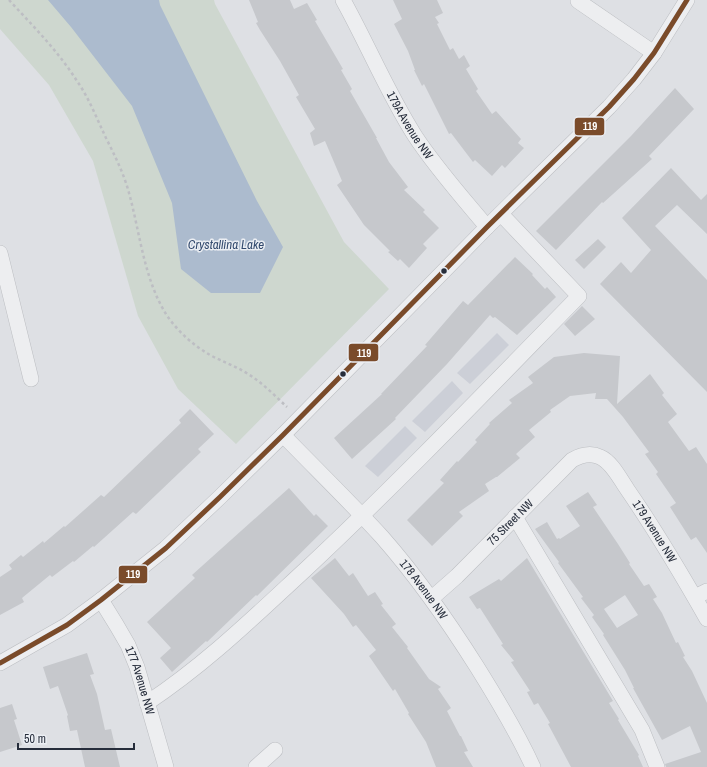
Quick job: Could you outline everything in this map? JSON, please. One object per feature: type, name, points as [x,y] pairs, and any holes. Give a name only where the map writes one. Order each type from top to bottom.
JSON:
[{"type":"street","points":[[0,663],[67,625],[101,600],[171,543],[220,497],[284,435],[487,227],[609,107],[634,79],[654,53],[688,0]]},
{"type":"street","points":[[578,1],[654,53]]},
{"type":"street","name":"179A Avenue NW","points":[[349,4],[394,100],[415,136],[438,168],[487,227]]},
{"type":"street","points":[[147,702],[174,685],[234,636],[362,516],[579,296],[501,214]]},
{"type":"street","points":[[0,253],[31,379]]},
{"type":"street","name":"178 Avenue NW","points":[[284,435],[382,538],[432,598],[503,710],[533,767]]},
{"type":"street","name":"75 Street NW","points":[[432,598],[457,576],[572,460],[581,455],[592,454]]},
{"type":"street","name":"179 Avenue NW","points":[[592,454],[602,457],[610,465],[701,594],[707,619]]},
{"type":"street","points":[[515,517],[642,730],[657,767]]},
{"type":"street","name":"177 Avenue NW","points":[[101,600],[128,645],[137,667],[166,767]]},
{"type":"street","points":[[256,767],[275,750]]},
{"type":"path","points":[[9,0],[42,34],[61,57],[78,82],[89,103],[121,169],[129,192],[152,284],[158,300],[166,314],[174,325],[195,345],[211,355],[249,374],[287,407]]},
{"type":"shaded area","points":[[0,0],[214,0],[344,242],[389,289],[236,444],[178,389],[138,316],[93,161],[49,85],[0,29]]},
{"type":"shaded area","points":[[497,333],[509,345],[470,384],[457,373]]},
{"type":"shaded area","points":[[452,381],[463,393],[425,432],[412,421]]},
{"type":"shaded area","points":[[405,426],[417,438],[378,477],[365,466]]},
{"type":"water","name":"Crystallina Lake","points":[[48,0],[159,0],[160,5],[257,201],[283,247],[260,293],[211,293],[181,269],[172,203],[132,106],[71,27]]},
{"type":"building","points":[[249,0],[290,0],[294,9],[307,3],[317,20],[315,21],[343,69],[341,70],[352,89],[350,91],[389,162],[408,187],[404,190],[425,210],[423,212],[439,228],[423,244],[427,248],[409,268],[400,259],[398,261],[388,252],[390,251],[364,225],[337,185],[342,181],[325,141],[314,146],[310,133],[315,129],[296,97],[299,95],[256,23],[258,22]]},
{"type":"building","points":[[393,0],[437,0],[443,13],[435,17],[450,50],[453,48],[459,59],[464,55],[470,66],[466,69],[478,89],[476,91],[492,114],[496,111],[521,139],[518,143],[524,148],[505,168],[502,165],[492,176],[475,160],[473,162],[451,133],[449,134],[424,84],[422,86],[414,70],[408,51],[394,24],[402,19]]},
{"type":"building","points":[[675,88],[694,109],[649,156],[652,159],[603,203],[602,202],[556,250],[536,231],[631,136]]},
{"type":"building","points":[[671,168],[701,200],[707,194],[707,234],[677,205],[655,226],[707,280],[707,392],[600,284],[621,262],[631,273],[651,250],[622,218]]},
{"type":"building","points":[[598,239],[606,247],[584,269],[575,260]]},
{"type":"building","points":[[515,257],[533,274],[532,275],[545,289],[547,287],[556,297],[517,335],[495,317],[493,318],[490,315],[447,364],[395,418],[396,419],[352,459],[334,438],[382,394],[427,346],[425,345],[463,301],[468,305]]},
{"type":"building","points":[[582,306],[595,319],[575,336],[564,324]]},
{"type":"building","points":[[584,353],[620,356],[617,404],[650,374],[664,393],[662,395],[677,414],[668,422],[689,451],[696,447],[707,464],[707,553],[696,537],[691,540],[670,507],[676,503],[656,474],[658,472],[645,454],[649,452],[623,417],[607,399],[595,399],[596,393],[570,396],[550,410],[551,412],[529,430],[535,437],[516,454],[520,458],[497,477],[485,484],[489,491],[459,512],[463,516],[432,546],[407,520],[444,483],[440,480],[477,442],[475,440],[490,424],[489,423],[512,403],[509,400],[533,383],[528,377],[554,357]]},
{"type":"building","points":[[190,409],[214,434],[198,449],[201,452],[136,514],[133,512],[94,547],[93,546],[74,562],[73,561],[52,577],[50,575],[22,598],[24,602],[0,615],[0,577],[12,569],[9,565],[21,555],[23,557],[43,541],[44,543],[64,526],[65,527],[101,495],[104,497],[181,423],[179,420]]},
{"type":"building","points":[[289,488],[314,516],[316,514],[328,526],[257,596],[256,595],[207,642],[206,641],[172,672],[160,658],[171,648],[147,622],[195,578],[192,575]]},
{"type":"building","points":[[588,492],[597,505],[593,507],[630,563],[629,564],[644,586],[649,584],[657,597],[653,599],[662,613],[676,643],[678,642],[685,656],[683,657],[692,671],[707,703],[707,767],[666,767],[665,764],[701,752],[690,726],[662,740],[633,688],[625,670],[603,635],[604,634],[592,617],[594,615],[535,529],[547,522],[557,539],[560,539],[580,526],[566,506]],"holes":[[[625,595],[638,615],[617,628],[604,609]]]},
{"type":"building","points":[[335,558],[349,576],[353,573],[368,596],[375,592],[383,604],[381,605],[396,624],[392,627],[408,647],[407,648],[429,679],[441,687],[438,689],[451,708],[447,711],[468,751],[464,752],[473,767],[436,767],[426,742],[408,714],[409,713],[395,689],[393,691],[369,656],[376,650],[356,625],[353,627],[344,614],[311,578]]},
{"type":"building","points":[[527,558],[613,701],[609,703],[639,755],[638,756],[643,767],[571,767],[548,724],[550,723],[538,703],[534,705],[527,692],[530,691],[511,662],[514,661],[501,645],[503,644],[480,608],[477,609],[469,597],[499,579],[501,581]]},
{"type":"building","points":[[87,653],[94,674],[90,675],[97,694],[105,730],[111,729],[120,767],[85,767],[77,730],[70,731],[68,715],[58,686],[50,689],[43,667]]},
{"type":"building","points":[[12,704],[17,719],[14,720],[22,745],[0,752],[0,708]]},
{"type":"transit line","name":"119","points":[[0,663],[67,625],[101,600],[166,548],[220,497],[283,435],[487,227],[609,107],[634,79],[654,53],[687,0]]}]
